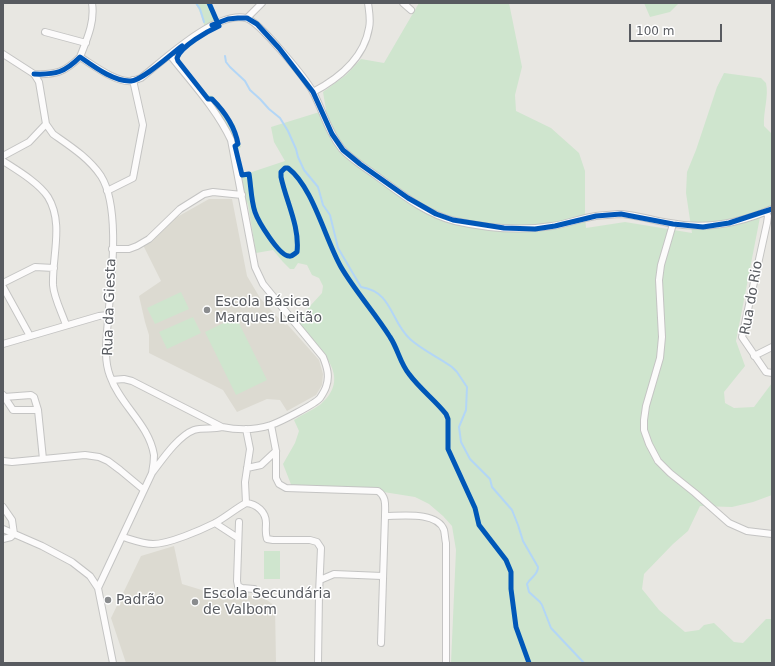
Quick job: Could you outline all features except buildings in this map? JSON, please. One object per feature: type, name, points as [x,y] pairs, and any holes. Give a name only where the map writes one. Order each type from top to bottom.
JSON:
[{"type":"street","points":[[34,74],[56,73],[69,68],[80,57],[86,43],[93,16],[92,3]]},
{"type":"street","points":[[247,18],[262,3]]},
{"type":"street","points":[[313,92],[326,85],[347,69],[364,45],[370,27],[368,3]]},
{"type":"street","points":[[403,3],[410,10]]},
{"type":"street","points":[[80,57],[101,71],[114,77],[130,81],[141,78],[205,29],[228,19],[247,18],[257,24],[279,48],[313,92],[332,134],[344,150],[360,164],[408,198],[436,214],[453,220],[479,225],[535,229],[555,226],[596,216],[621,214],[673,224],[689,226],[716,226],[769,210]]},
{"type":"street","points":[[45,32],[86,43]]},
{"type":"street","points":[[3,54],[34,74],[38,82],[46,124],[29,142],[3,156]]},
{"type":"street","points":[[112,380],[124,379],[132,381],[222,427],[234,430],[271,425],[307,407],[320,398],[326,388],[328,376],[323,357],[263,284],[255,267],[231,140],[224,125],[170,55]]},
{"type":"street","points":[[107,190],[133,178],[143,125],[133,80]]},
{"type":"street","name":"Rua da Giesta","points":[[46,124],[53,134],[90,162],[101,176],[109,195],[113,223],[106,353],[110,376],[119,394],[138,418],[154,455],[152,473],[98,588]]},
{"type":"street","points":[[3,161],[40,189],[47,196],[52,206],[55,216],[56,231],[53,287],[66,325]]},
{"type":"street","points":[[112,249],[130,249],[149,239],[180,209],[204,194],[213,192],[242,195]]},
{"type":"street","name":"Rua do Rio","points":[[769,210],[742,337],[766,372],[772,373]]},
{"type":"street","points":[[673,224],[661,265],[659,280],[662,337],[660,358],[646,406],[644,430],[649,444],[658,461],[728,523],[747,530],[772,534]]},
{"type":"street","points":[[3,283],[36,267],[54,268]]},
{"type":"street","points":[[3,287],[30,336]]},
{"type":"street","points":[[3,344],[99,316],[108,316]]},
{"type":"street","points":[[754,356],[772,347]]},
{"type":"street","points":[[4,396],[31,395],[34,397],[38,410],[43,459]]},
{"type":"street","points":[[4,396],[13,410],[38,410]]},
{"type":"street","points":[[271,425],[276,451],[276,478],[279,484],[286,488],[378,491],[383,495],[385,500],[385,516],[381,643]]},
{"type":"street","points":[[152,473],[188,432],[195,430],[217,429],[222,427]]},
{"type":"street","points":[[246,429],[250,449],[245,482],[246,503]]},
{"type":"street","points":[[247,468],[261,465],[276,451]]},
{"type":"street","points":[[3,461],[85,455],[99,457],[108,461],[144,490]]},
{"type":"street","points":[[123,537],[155,544],[177,539],[215,523],[231,511],[246,503],[251,503],[259,507],[264,514],[266,522],[265,535],[267,539],[310,540],[317,542],[321,548],[318,663]]},
{"type":"street","points":[[3,507],[12,520],[14,534]]},
{"type":"street","points":[[385,516],[431,518],[440,523],[444,530],[446,543],[446,663]]},
{"type":"street","points":[[239,522],[238,586],[242,588],[254,589]]},
{"type":"street","points":[[215,523],[238,538]]},
{"type":"street","points":[[3,529],[42,546],[72,562],[90,576],[98,588],[113,663]]},
{"type":"street","points":[[3,539],[11,537],[14,534]]},
{"type":"street","points":[[320,580],[334,574],[382,576]]},
{"type":"shaded area","name":"Escola Básica Marques Leitão","points":[[209,199],[232,199],[247,276],[260,298],[285,325],[287,324],[319,360],[323,374],[322,385],[316,395],[287,411],[280,400],[267,399],[237,412],[223,390],[149,353],[149,335],[139,296],[161,281],[143,245],[158,235],[170,221]]},
{"type":"shaded area","name":"Escola Secundária de Valbom","points":[[174,546],[182,584],[215,594],[234,594],[264,598],[275,606],[276,663],[126,663],[111,618],[141,556]]},
{"type":"green space","points":[[195,3],[211,3],[222,26],[206,34],[181,53],[179,58],[208,95],[213,96],[235,125],[241,147],[238,149],[243,175],[285,161],[274,142],[271,127],[326,110],[323,92],[346,75],[361,59],[384,63],[419,3],[509,3],[522,67],[515,95],[516,111],[551,128],[579,153],[585,171],[586,228],[625,222],[692,233],[686,193],[687,172],[717,87],[724,73],[761,78],[766,83],[767,94],[764,126],[772,134],[772,206],[761,212],[736,341],[745,366],[724,392],[725,403],[734,408],[754,407],[772,383],[772,495],[753,502],[732,507],[700,506],[688,531],[644,574],[642,589],[659,610],[685,632],[699,630],[704,625],[714,623],[734,642],[743,643],[766,619],[772,619],[772,663],[451,663],[456,550],[452,526],[443,516],[429,504],[415,497],[371,490],[292,487],[283,464],[295,443],[299,431],[294,420],[321,404],[331,393],[334,381],[333,371],[328,360],[298,321],[322,293],[323,286],[319,278],[312,275],[307,265],[298,263],[294,269],[290,269],[273,250],[256,253],[248,205],[247,202],[243,201],[233,139],[216,108],[208,104],[175,56],[177,52],[206,30]]},
{"type":"green space","points":[[644,3],[679,3],[670,12],[650,17]]},
{"type":"green space","points":[[181,292],[189,309],[155,324],[147,308]]},
{"type":"green space","points":[[193,317],[201,333],[167,349],[159,332]]},
{"type":"green space","points":[[236,317],[267,380],[236,395],[205,332]]},
{"type":"green space","points":[[264,551],[280,551],[280,579],[264,579]]},
{"type":"waterway","points":[[196,3],[200,9],[204,22]]},
{"type":"waterway","points":[[225,56],[226,62],[230,67],[245,81],[250,90],[280,118],[288,131],[304,170],[318,187],[323,205],[330,215],[338,248],[361,287],[371,290],[379,295],[390,308],[403,332],[420,347],[452,367],[467,387],[466,410],[459,427],[461,442],[470,459],[490,479],[492,487],[512,510],[523,541],[538,567],[536,574],[527,584],[529,592],[542,605],[551,628],[584,663]]},
{"type":"cycle path","points":[[209,3],[219,26],[189,44],[180,53],[177,58],[178,61],[208,99],[212,99],[221,109],[232,125],[237,138],[238,144],[235,146],[242,175],[249,174],[255,212],[264,230],[285,254],[292,256],[297,252],[295,224],[281,177],[281,172],[285,168],[288,168],[305,188],[312,200],[341,267],[352,285],[390,337],[406,370],[418,385],[446,414],[448,419],[448,449],[475,508],[479,525],[506,560],[511,572],[511,589],[516,627],[529,663]]},
{"type":"cycle path","points":[[212,25],[228,19],[238,18],[247,18],[257,24],[279,48],[313,92],[332,134],[343,150],[408,198],[436,214],[453,220],[504,228],[535,229],[555,226],[596,216],[621,214],[673,224],[703,227],[729,223],[772,209]]},
{"type":"cycle path","points":[[34,74],[60,72],[80,57],[97,69],[111,76],[124,81],[131,81],[136,80],[150,72],[182,46]]},
{"type":"place","name":"Escola Básica Marques Leitão","points":[[207,310]]},
{"type":"place","name":"Padrão","points":[[108,600]]},
{"type":"place","name":"Escola Secundária de Valbom","points":[[195,602]]}]
